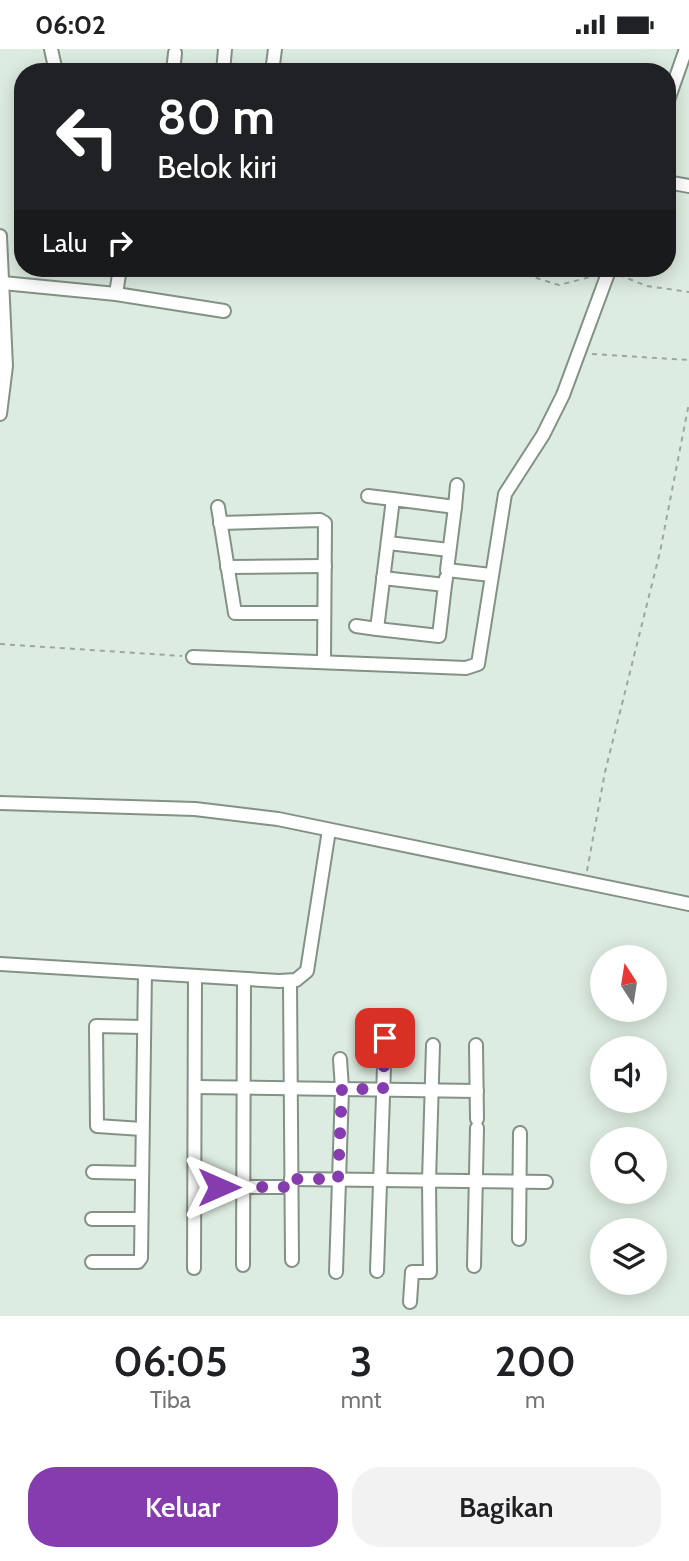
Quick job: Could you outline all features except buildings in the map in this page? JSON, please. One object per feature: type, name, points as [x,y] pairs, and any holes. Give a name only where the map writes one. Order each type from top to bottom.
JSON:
[{"type":"street","points":[[676,77],[686,49]]},
{"type":"street","points":[[174,63],[175,53]]},
{"type":"street","points":[[0,236],[6,366],[0,414]]},
{"type":"street","points":[[116,294],[119,277]]},
{"type":"street","points":[[193,657],[466,667],[478,664],[505,494],[543,435],[580,353],[607,277]]},
{"type":"street","points":[[3,283],[116,294],[224,311]]},
{"type":"street","points":[[437,651],[457,485]]},
{"type":"street","points":[[368,496],[454,507]]},
{"type":"street","points":[[377,629],[393,499]]},
{"type":"street","points":[[218,507],[235,613],[324,613]]},
{"type":"street","points":[[220,523],[322,521],[325,524],[324,660]]},
{"type":"street","points":[[388,543],[449,550]]},
{"type":"street","points":[[227,567],[325,566]]},
{"type":"street","points":[[447,570],[491,575]]},
{"type":"street","points":[[383,578],[445,585]]},
{"type":"street","points":[[356,626],[439,636]]},
{"type":"street","points":[[0,803],[195,809],[278,819],[689,904]]},
{"type":"street","points":[[96,978],[195,976],[290,981],[307,971],[329,830]]},
{"type":"street","points":[[0,964],[144,977]]},
{"type":"street","points":[[194,1268],[195,976]]},
{"type":"street","points":[[92,1262],[138,1262],[142,1173],[144,977]]},
{"type":"street","points":[[243,1265],[244,979]]},
{"type":"street","points":[[290,981],[292,1260]]},
{"type":"street","points":[[142,1129],[97,1126],[96,1026],[144,1027]]},
{"type":"street","points":[[377,1271],[385,1038]]},
{"type":"street","points":[[410,1303],[412,1272],[430,1272],[429,1181],[433,1045]]},
{"type":"street","points":[[474,1266],[476,1045]]},
{"type":"street","points":[[336,1272],[342,1089],[340,1059]]},
{"type":"street","points":[[195,1087],[477,1091]]},
{"type":"street","points":[[519,1239],[520,1133]]},
{"type":"street","points":[[93,1172],[142,1173]]},
{"type":"street","points":[[195,1187],[243,1188],[338,1179],[546,1182]]},
{"type":"street","points":[[92,1219],[141,1219]]},
{"type":"path","points":[[534,277],[559,285],[591,277]]},
{"type":"path","points":[[627,277],[647,286],[689,292]]},
{"type":"path","points":[[580,353],[689,360]]},
{"type":"path","points":[[585,882],[605,772],[660,552],[689,403]]},
{"type":"path","points":[[0,645],[193,657]]},
{"type":"route","points":[[219,1187],[291,1187],[291,1179],[338,1179],[342,1089],[383,1089],[385,1038]]}]
